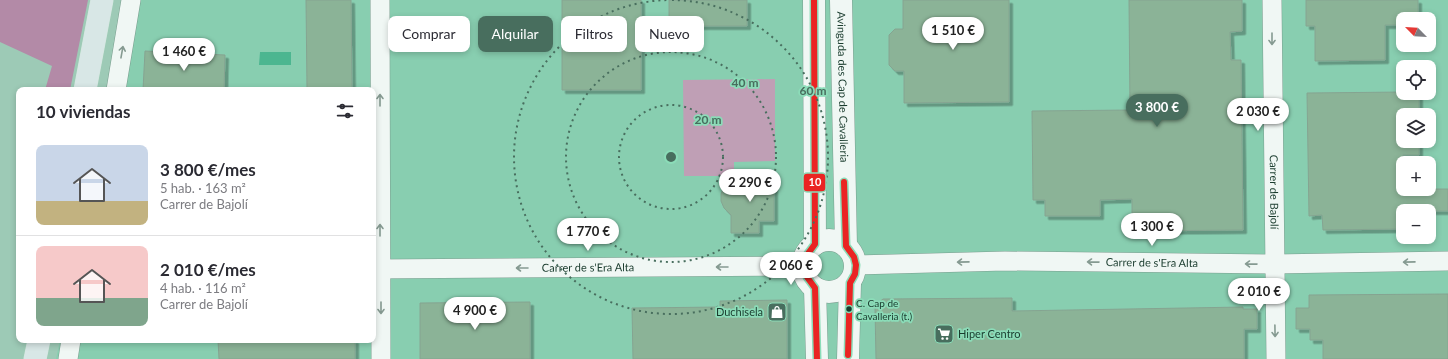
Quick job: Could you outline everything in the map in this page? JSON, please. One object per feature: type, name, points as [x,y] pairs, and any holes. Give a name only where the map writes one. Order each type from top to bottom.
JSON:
[{"type":"main road","points":[[87,87],[102,0]]},
{"type":"main road","points":[[35,359],[38,343]]},
{"type":"street","points":[[116,87],[131,0]]},
{"type":"street","points":[[380,0],[377,269],[381,359]]},
{"type":"street","points":[[814,0],[815,244]]},
{"type":"street","name":"Avinguda des Cap de Cavalleria","points":[[841,0],[851,265],[848,359]]},
{"type":"street","name":"Carrer de Bajolí","points":[[1272,0],[1276,359]]},
{"type":"street","points":[[830,240],[838,241],[851,265],[837,292],[822,292],[815,288],[808,282],[803,266],[805,257],[815,244],[830,240]]},
{"type":"street","name":"Carrer de s'Era Alta","points":[[851,265],[1005,260],[1274,264],[1448,261]]},
{"type":"street","name":"Carrer de s'Era Alta","points":[[377,269],[803,266]]},
{"type":"street","points":[[815,288],[817,359]]},
{"type":"street","points":[[68,359],[71,343]]},
{"type":"shaded area","points":[[0,0],[88,0],[71,87],[46,87],[52,66],[0,42]]},
{"type":"shaded area","points":[[133,0],[1448,0],[1448,359],[56,359],[59,343],[376,343],[376,87],[115,87]]},
{"type":"shaded area","points":[[260,52],[291,52],[291,65],[259,65]]},
{"type":"shaded area","points":[[775,79],[775,161],[734,162],[734,176],[684,176],[683,80]]},
{"type":"building","points":[[306,0],[351,0],[352,87],[307,87]]},
{"type":"building","points":[[562,0],[641,0],[641,16],[635,16],[635,52],[641,52],[641,90],[562,90],[562,52],[627,52],[627,16],[562,16]]},
{"type":"building","points":[[669,0],[747,0],[747,26],[704,26],[704,16],[669,16]]},
{"type":"building","points":[[903,0],[1009,0],[1009,102],[904,103],[904,71],[895,71],[889,65],[889,35],[895,29],[903,29]]},
{"type":"building","points":[[1129,0],[1242,0],[1242,31],[1230,32],[1231,60],[1241,60],[1243,230],[1132,231],[1132,199],[1100,200],[1100,216],[1045,216],[1045,200],[1033,200],[1032,111],[1130,110]]},
{"type":"building","points":[[1306,0],[1418,0],[1418,12],[1396,12],[1396,25],[1385,25],[1385,60],[1315,61],[1315,26],[1306,26]]},
{"type":"building","points":[[145,51],[225,55],[224,87],[143,87]]},
{"type":"building","points":[[1396,92],[1396,100],[1419,100],[1419,108],[1396,108],[1396,148],[1419,148],[1419,155],[1396,156],[1396,196],[1436,196],[1436,189],[1448,189],[1448,211],[1436,211],[1436,204],[1396,204],[1396,229],[1323,230],[1322,215],[1309,216],[1307,93]]},
{"type":"building","points":[[760,171],[774,171],[774,221],[759,221],[759,233],[731,233],[731,215],[724,208],[721,201],[721,194],[724,187],[737,180],[760,182]]},
{"type":"building","points":[[1448,294],[1448,359],[1323,359],[1323,340],[1310,340],[1310,329],[1296,329],[1296,308],[1309,308],[1309,295]]},
{"type":"building","points":[[1012,298],[1012,311],[1243,307],[1243,309],[1257,309],[1257,329],[1244,329],[1244,359],[876,359],[875,309],[878,303],[883,299]]},
{"type":"building","points":[[787,300],[787,359],[633,359],[632,308],[720,307],[720,301]]},
{"type":"building","points":[[530,302],[530,359],[420,359],[420,303]]},
{"type":"building","points":[[218,343],[355,343],[355,359],[219,359]]},
{"type":"transit line","name":"10","points":[[814,0],[815,244],[807,255],[804,266],[807,277],[815,288],[817,359]]},
{"type":"transit line","name":"10","points":[[844,182],[846,246],[854,257],[856,265],[855,274],[850,283],[848,355]]},
{"type":"place","name":"C. Cap de Cavalleria (t.)","points":[[849,309]]},
{"type":"place","name":"Duchisela","points":[[777,312]]},
{"type":"place","name":"Hiper Centro","points":[[944,334]]}]
